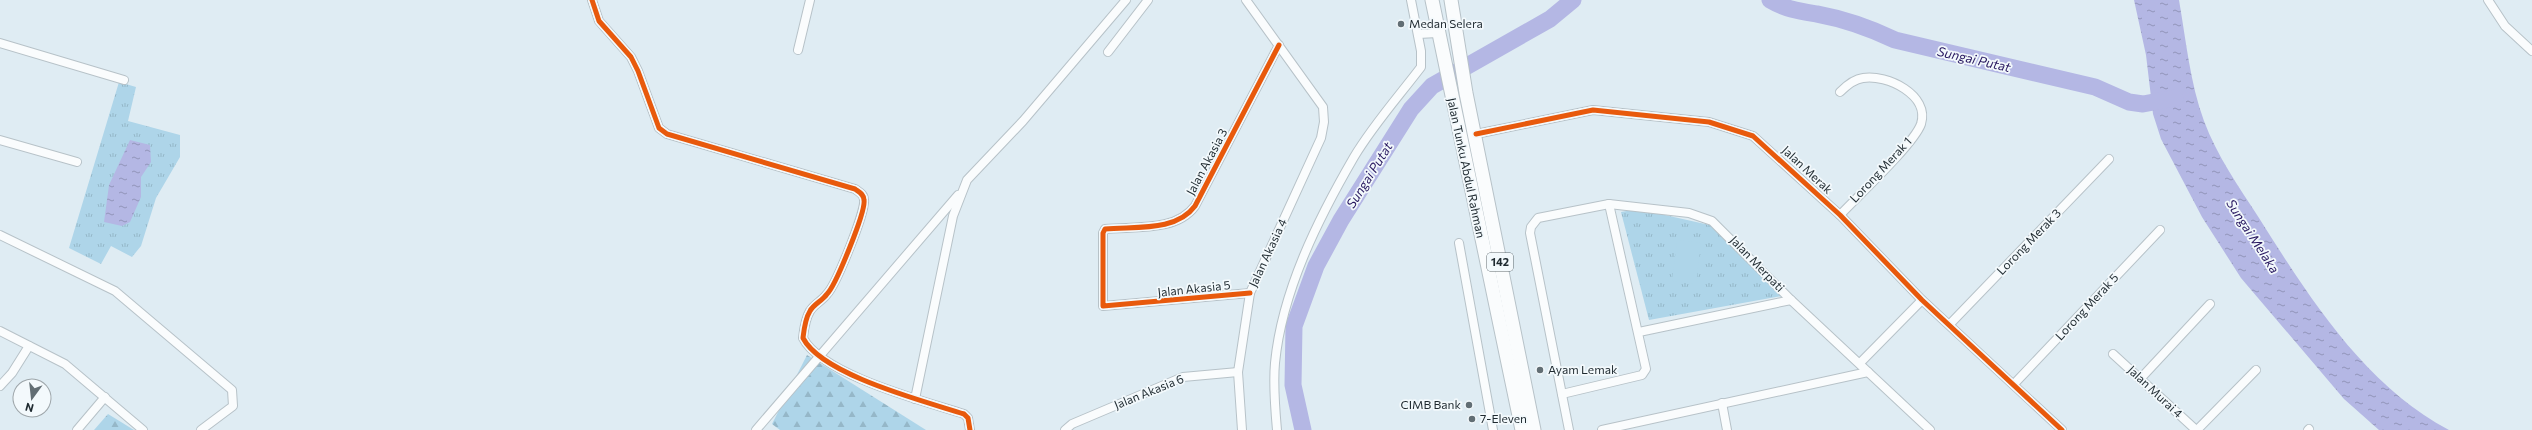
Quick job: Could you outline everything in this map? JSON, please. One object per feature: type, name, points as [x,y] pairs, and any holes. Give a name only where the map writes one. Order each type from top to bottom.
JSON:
[{"type":"main road","name":"Jalan Tunku Abdul Rahman","points":[[1432,0],[1444,64],[1522,430]]},
{"type":"main road","points":[[1447,0],[1455,29]]},
{"type":"main road","name":"Jalan Tunku Abdul Rahman","points":[[1451,0],[1466,93],[1476,134],[1534,430]]},
{"type":"street","points":[[592,0],[599,21],[631,57],[638,71],[659,128],[667,134],[796,170],[854,189],[862,194],[865,200],[862,214],[833,286],[827,295],[811,309],[806,320],[803,338],[819,357],[857,377],[915,399],[964,414],[968,418],[970,430]]},
{"type":"street","points":[[798,50],[810,0]]},
{"type":"street","points":[[756,430],[961,192],[974,171],[1023,121],[1126,0]]},
{"type":"street","points":[[1108,52],[1148,0]]},
{"type":"street","points":[[1246,0],[1279,45]]},
{"type":"street","points":[[1277,430],[1274,386],[1275,362],[1285,311],[1309,243],[1354,156],[1421,67],[1422,58],[1411,0]]},
{"type":"street","points":[[2488,0],[2505,26],[2532,51]]},
{"type":"street","points":[[1418,34],[1438,34]]},
{"type":"street","points":[[0,43],[124,80]]},
{"type":"street","name":"Jalan Akasia 4","points":[[1242,430],[1238,372],[1250,293],[1320,138],[1324,122],[1323,106],[1279,45]]},
{"type":"street","name":"Jalan Akasia 3","points":[[1110,229],[1164,224],[1178,221],[1188,215],[1195,206],[1279,45]]},
{"type":"street","name":"Lorong Merak 1","points":[[1840,92],[1862,78],[1872,77],[1898,85],[1914,95],[1918,102],[1922,116],[1921,124],[1902,150],[1840,215]]},
{"type":"street","name":"Jalan Merak","points":[[1476,134],[1593,110],[1709,122],[1754,136],[1840,215],[1922,300],[1950,324],[2062,430]]},
{"type":"street","points":[[0,140],[77,162]]},
{"type":"street","name":"Lorong Merak 3","points":[[1950,324],[2109,159]]},
{"type":"street","points":[[915,399],[953,216],[961,192]]},
{"type":"street","points":[[1569,430],[1562,394],[1642,375],[1646,369],[1639,332],[1609,204]]},
{"type":"street","name":"Jalan Merpati","points":[[1562,394],[1530,233],[1531,227],[1538,218],[1609,204],[1689,213],[1712,221],[1791,300],[1930,430]]},
{"type":"street","name":"Jalan Akasia 5","points":[[1110,229],[1105,229],[1103,233],[1103,306],[1250,293]]},
{"type":"street","name":"Lorong Merak 5","points":[[2014,384],[2160,230]]},
{"type":"street","points":[[0,235],[115,291],[232,390],[232,406],[201,430]]},
{"type":"street","points":[[1459,243],[1494,430]]},
{"type":"street","points":[[1639,332],[1791,300]]},
{"type":"street","points":[[1860,363],[1922,300]]},
{"type":"street","points":[[2141,378],[2210,304]]},
{"type":"street","points":[[0,332],[65,364],[143,430]]},
{"type":"street","points":[[0,386],[12,373],[29,346]]},
{"type":"street","name":"Jalan Murai 4","points":[[2113,354],[2141,378],[2196,430]]},
{"type":"street","points":[[2196,430],[2256,370]]},
{"type":"street","name":"Jalan Akasia 6","points":[[1065,430],[1072,424],[1183,377],[1238,372]]},
{"type":"street","points":[[1602,430],[1868,372]]},
{"type":"street","points":[[77,430],[105,398]]},
{"type":"street","points":[[1722,403],[1727,430]]},
{"type":"green space","points":[[119,82],[136,87],[128,121],[180,135],[180,157],[156,198],[141,246],[132,257],[111,246],[101,264],[69,248]]},
{"type":"green space","points":[[1638,209],[1714,226],[1782,296],[1649,320],[1621,212]]},
{"type":"green space","points":[[1677,240],[1701,243],[1696,284],[1672,281]]},
{"type":"green space","points":[[807,355],[926,430],[780,430],[772,424]]},
{"type":"green space","points":[[108,414],[134,430],[94,430]]},
{"type":"water","name":"Sungai Melaka","points":[[2134,0],[2179,0],[2189,61],[2199,107],[2215,147],[2236,183],[2298,278],[2341,337],[2390,389],[2418,411],[2449,430],[2379,430],[2344,399],[2241,278],[2202,217],[2161,139],[2153,114],[2146,55]]},
{"type":"water","points":[[130,140],[150,145],[151,162],[141,177],[141,197],[130,222],[122,226],[104,222],[109,185]]},
{"type":"waterway","name":"Sungai Putat","points":[[1303,430],[1293,385],[1294,326],[1316,266],[1341,220],[1411,109],[1432,86],[1550,19],[1573,0]]},
{"type":"waterway","name":"Sungai Putat","points":[[1770,0],[1781,6],[1837,18],[1857,24],[1895,40],[2095,87],[2129,102],[2143,104],[2175,98]]},
{"type":"cycle path","points":[[592,0],[599,21],[631,57],[638,71],[659,128],[667,134],[855,189],[860,192],[864,198],[863,207],[850,248],[831,288],[808,314],[803,338],[814,351],[831,364],[852,375],[900,394],[964,414],[968,418],[970,430]]},
{"type":"cycle path","points":[[1250,293],[1103,306],[1103,233],[1105,229],[1166,224],[1187,214],[1195,206],[1279,45]]},
{"type":"cycle path","points":[[1476,134],[1593,110],[1709,122],[1753,136],[1840,215],[1922,300],[2062,430]]},
{"type":"place","name":"Medan Selera","points":[[1401,24]]},
{"type":"place","name":"Ayam Lemak","points":[[1540,370]]},
{"type":"place","name":"CIMB Bank","points":[[1469,405]]},
{"type":"place","name":"7-Eleven","points":[[1472,419]]}]
